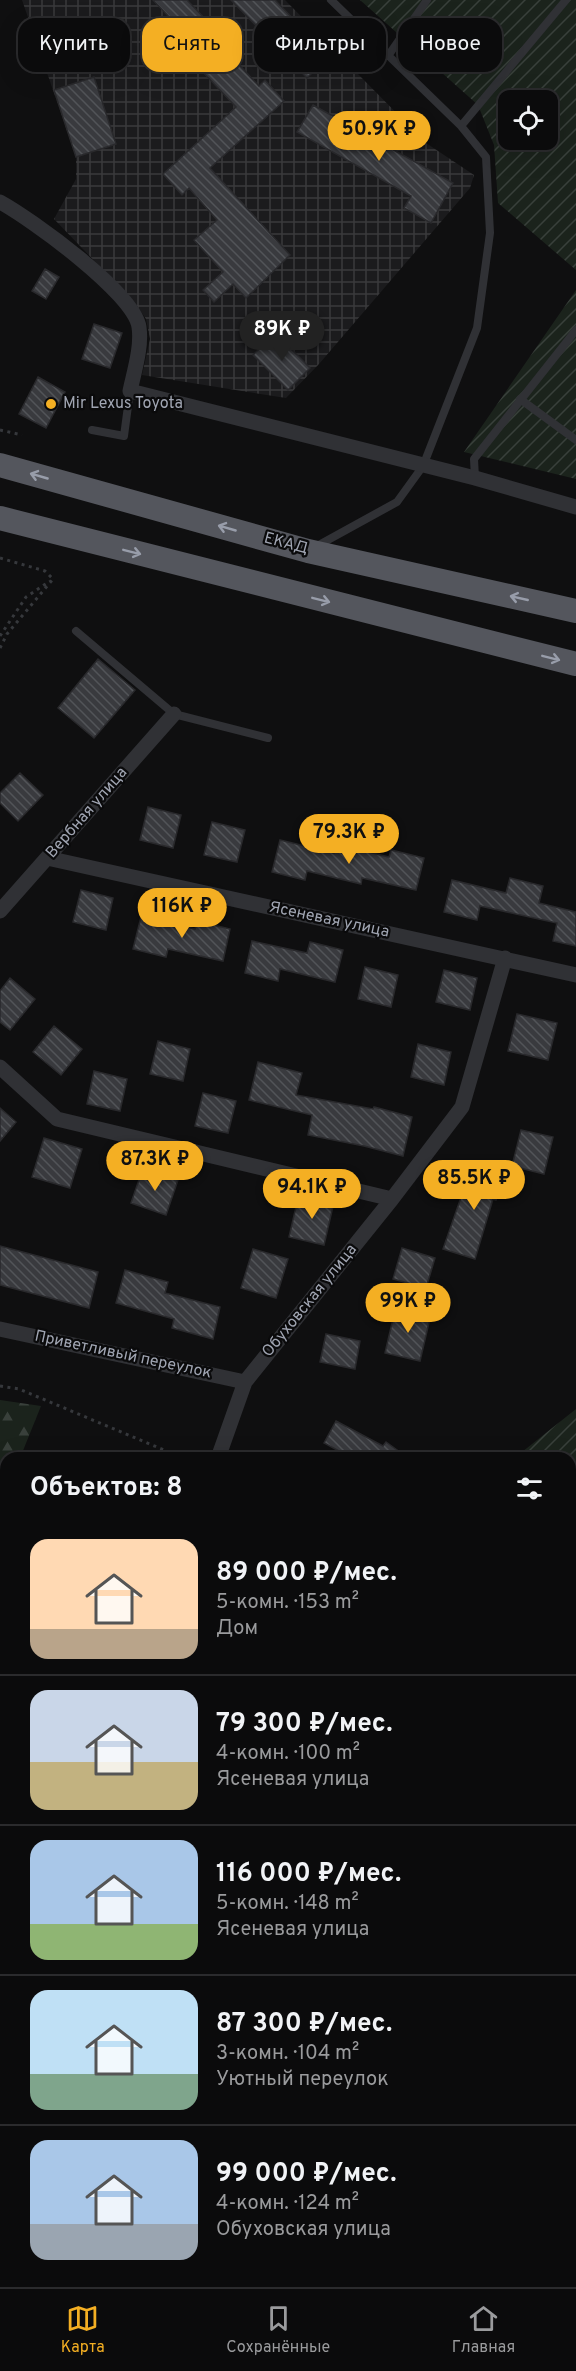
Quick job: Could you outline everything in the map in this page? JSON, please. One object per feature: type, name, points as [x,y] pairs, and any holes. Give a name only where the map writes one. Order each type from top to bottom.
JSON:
[{"type":"highway","name":"ЕКАД","points":[[0,465],[308,551],[576,611]]},
{"type":"highway","points":[[0,518],[576,664]]},
{"type":"street","points":[[0,202],[17,211],[99,274],[131,309],[139,327],[138,351],[130,391],[475,478],[576,507]]},
{"type":"street","name":"Вербная улица","points":[[0,911],[174,714]]},
{"type":"street","name":"Ясеневая улица","points":[[47,858],[576,975]]},
{"type":"street","name":"Обуховская улица","points":[[220,1452],[245,1382],[392,1199],[462,1107],[505,958]]},
{"type":"street","points":[[0,1067],[57,1119],[392,1199]]},
{"type":"street","name":"Приветливый переулок","points":[[0,1329],[245,1382]]},
{"type":"lane","points":[[308,551],[397,502],[423,466],[477,328],[490,233],[486,157],[461,126],[331,0]]},
{"type":"lane","points":[[388,56],[427,0]]},
{"type":"lane","points":[[461,126],[566,0]]},
{"type":"lane","points":[[475,478],[474,459],[576,330]]},
{"type":"lane","points":[[92,430],[124,436],[130,391]]},
{"type":"lane","points":[[520,399],[576,440]]},
{"type":"lane","points":[[76,632],[174,714],[268,738]]},
{"type":"path","points":[[0,430],[22,435]]},
{"type":"path","points":[[0,558],[45,572],[53,579]]},
{"type":"path","points":[[0,636],[26,597],[53,579]]},
{"type":"path","points":[[0,648],[7,634],[53,579]]},
{"type":"path","points":[[0,1386],[19,1389],[169,1452]]},
{"type":"shaded area","points":[[22,0],[285,0],[303,18],[254,18],[254,72],[356,72],[426,143],[474,175],[470,188],[319,364],[286,398],[142,375],[150,339],[146,319],[135,303],[54,219],[76,179],[76,157],[47,72],[130,72],[130,18],[28,18]]},
{"type":"green space","points":[[360,0],[576,0],[576,270],[498,203],[494,145],[478,105],[441,72],[502,72],[502,18],[398,18],[398,34],[386,23],[386,18],[380,18]]},
{"type":"green space","points":[[576,290],[576,479],[464,452]]},
{"type":"green space","points":[[0,1400],[41,1406],[22,1452],[0,1452]]},
{"type":"green space","points":[[576,1409],[576,1452],[522,1452]]},
{"type":"building","points":[[153,0],[187,0],[204,18],[170,18]]},
{"type":"building","points":[[231,0],[275,0],[292,18],[254,18],[254,24]]},
{"type":"building","points":[[242,68],[259,86],[265,80],[284,101],[210,168],[290,255],[246,298],[233,284],[214,302],[203,290],[223,272],[194,240],[217,220],[189,188],[182,195],[163,174],[236,107],[203,72],[242,72]]},
{"type":"building","points":[[301,72],[313,72],[307,78]]},
{"type":"building","points":[[94,77],[116,144],[76,157],[54,90]]},
{"type":"building","points":[[313,105],[453,183],[431,223],[404,208],[411,196],[297,132]]},
{"type":"building","points":[[45,269],[59,277],[46,299],[32,291]]},
{"type":"building","points":[[94,324],[122,333],[110,368],[82,359]]},
{"type":"building","points":[[275,333],[310,368],[288,390],[253,355]]},
{"type":"building","points":[[38,377],[65,392],[46,428],[19,414]]},
{"type":"building","points":[[98,659],[135,690],[94,738],[58,708]]},
{"type":"building","points":[[20,773],[43,795],[18,821],[0,803],[0,793]]},
{"type":"building","points":[[148,807],[181,815],[173,848],[140,840]]},
{"type":"building","points":[[212,822],[245,830],[237,862],[204,855]]},
{"type":"building","points":[[280,840],[334,853],[336,844],[389,857],[391,850],[424,858],[416,890],[362,878],[361,884],[307,871],[305,880],[272,872]]},
{"type":"building","points":[[510,878],[543,886],[539,903],[576,912],[576,946],[553,941],[557,923],[480,906],[477,920],[444,912],[452,880],[506,893]]},
{"type":"building","points":[[81,890],[113,898],[106,930],[73,922]]},
{"type":"building","points":[[141,917],[195,929],[197,921],[230,929],[223,961],[168,949],[166,957],[133,949]]},
{"type":"building","points":[[252,941],[307,953],[310,942],[343,950],[335,982],[280,969],[278,981],[245,973]]},
{"type":"building","points":[[365,967],[398,975],[391,1007],[358,999]]},
{"type":"building","points":[[444,970],[477,978],[470,1010],[436,1002]]},
{"type":"building","points":[[10,978],[35,999],[10,1030],[0,1022],[0,991]]},
{"type":"building","points":[[517,1014],[557,1023],[548,1060],[508,1051]]},
{"type":"building","points":[[54,1026],[82,1049],[61,1075],[33,1052]]},
{"type":"building","points":[[158,1041],[190,1049],[183,1081],[150,1074]]},
{"type":"building","points":[[418,1044],[451,1052],[444,1085],[411,1077]]},
{"type":"building","points":[[258,1062],[302,1073],[296,1095],[373,1109],[374,1107],[412,1117],[403,1156],[308,1135],[312,1115],[249,1100]]},
{"type":"building","points":[[94,1071],[127,1079],[120,1111],[87,1104]]},
{"type":"building","points":[[203,1093],[236,1101],[228,1133],[195,1126]]},
{"type":"building","points":[[0,1108],[16,1122],[0,1141]]},
{"type":"building","points":[[521,1130],[553,1137],[544,1174],[512,1166]]},
{"type":"building","points":[[44,1138],[82,1149],[70,1188],[32,1177]]},
{"type":"building","points":[[473,1163],[506,1175],[496,1200],[493,1199],[475,1259],[443,1249]]},
{"type":"building","points":[[143,1168],[178,1180],[166,1215],[131,1203]]},
{"type":"building","points":[[299,1194],[334,1202],[324,1245],[289,1237]]},
{"type":"building","points":[[0,1246],[98,1272],[89,1308],[0,1285]]},
{"type":"building","points":[[402,1248],[435,1258],[426,1288],[393,1279]]},
{"type":"building","points":[[253,1249],[288,1259],[276,1298],[241,1288]]},
{"type":"building","points":[[125,1270],[168,1282],[165,1293],[220,1307],[213,1339],[172,1328],[174,1319],[116,1303]]},
{"type":"building","points":[[396,1306],[431,1314],[420,1361],[385,1353]]},
{"type":"building","points":[[326,1334],[360,1341],[355,1369],[320,1362]]},
{"type":"building","points":[[336,1421],[383,1446],[386,1442],[400,1452],[341,1452],[324,1443]]},
{"type":"place","name":"Mir Lexus Toyota","points":[[51,404]]}]
